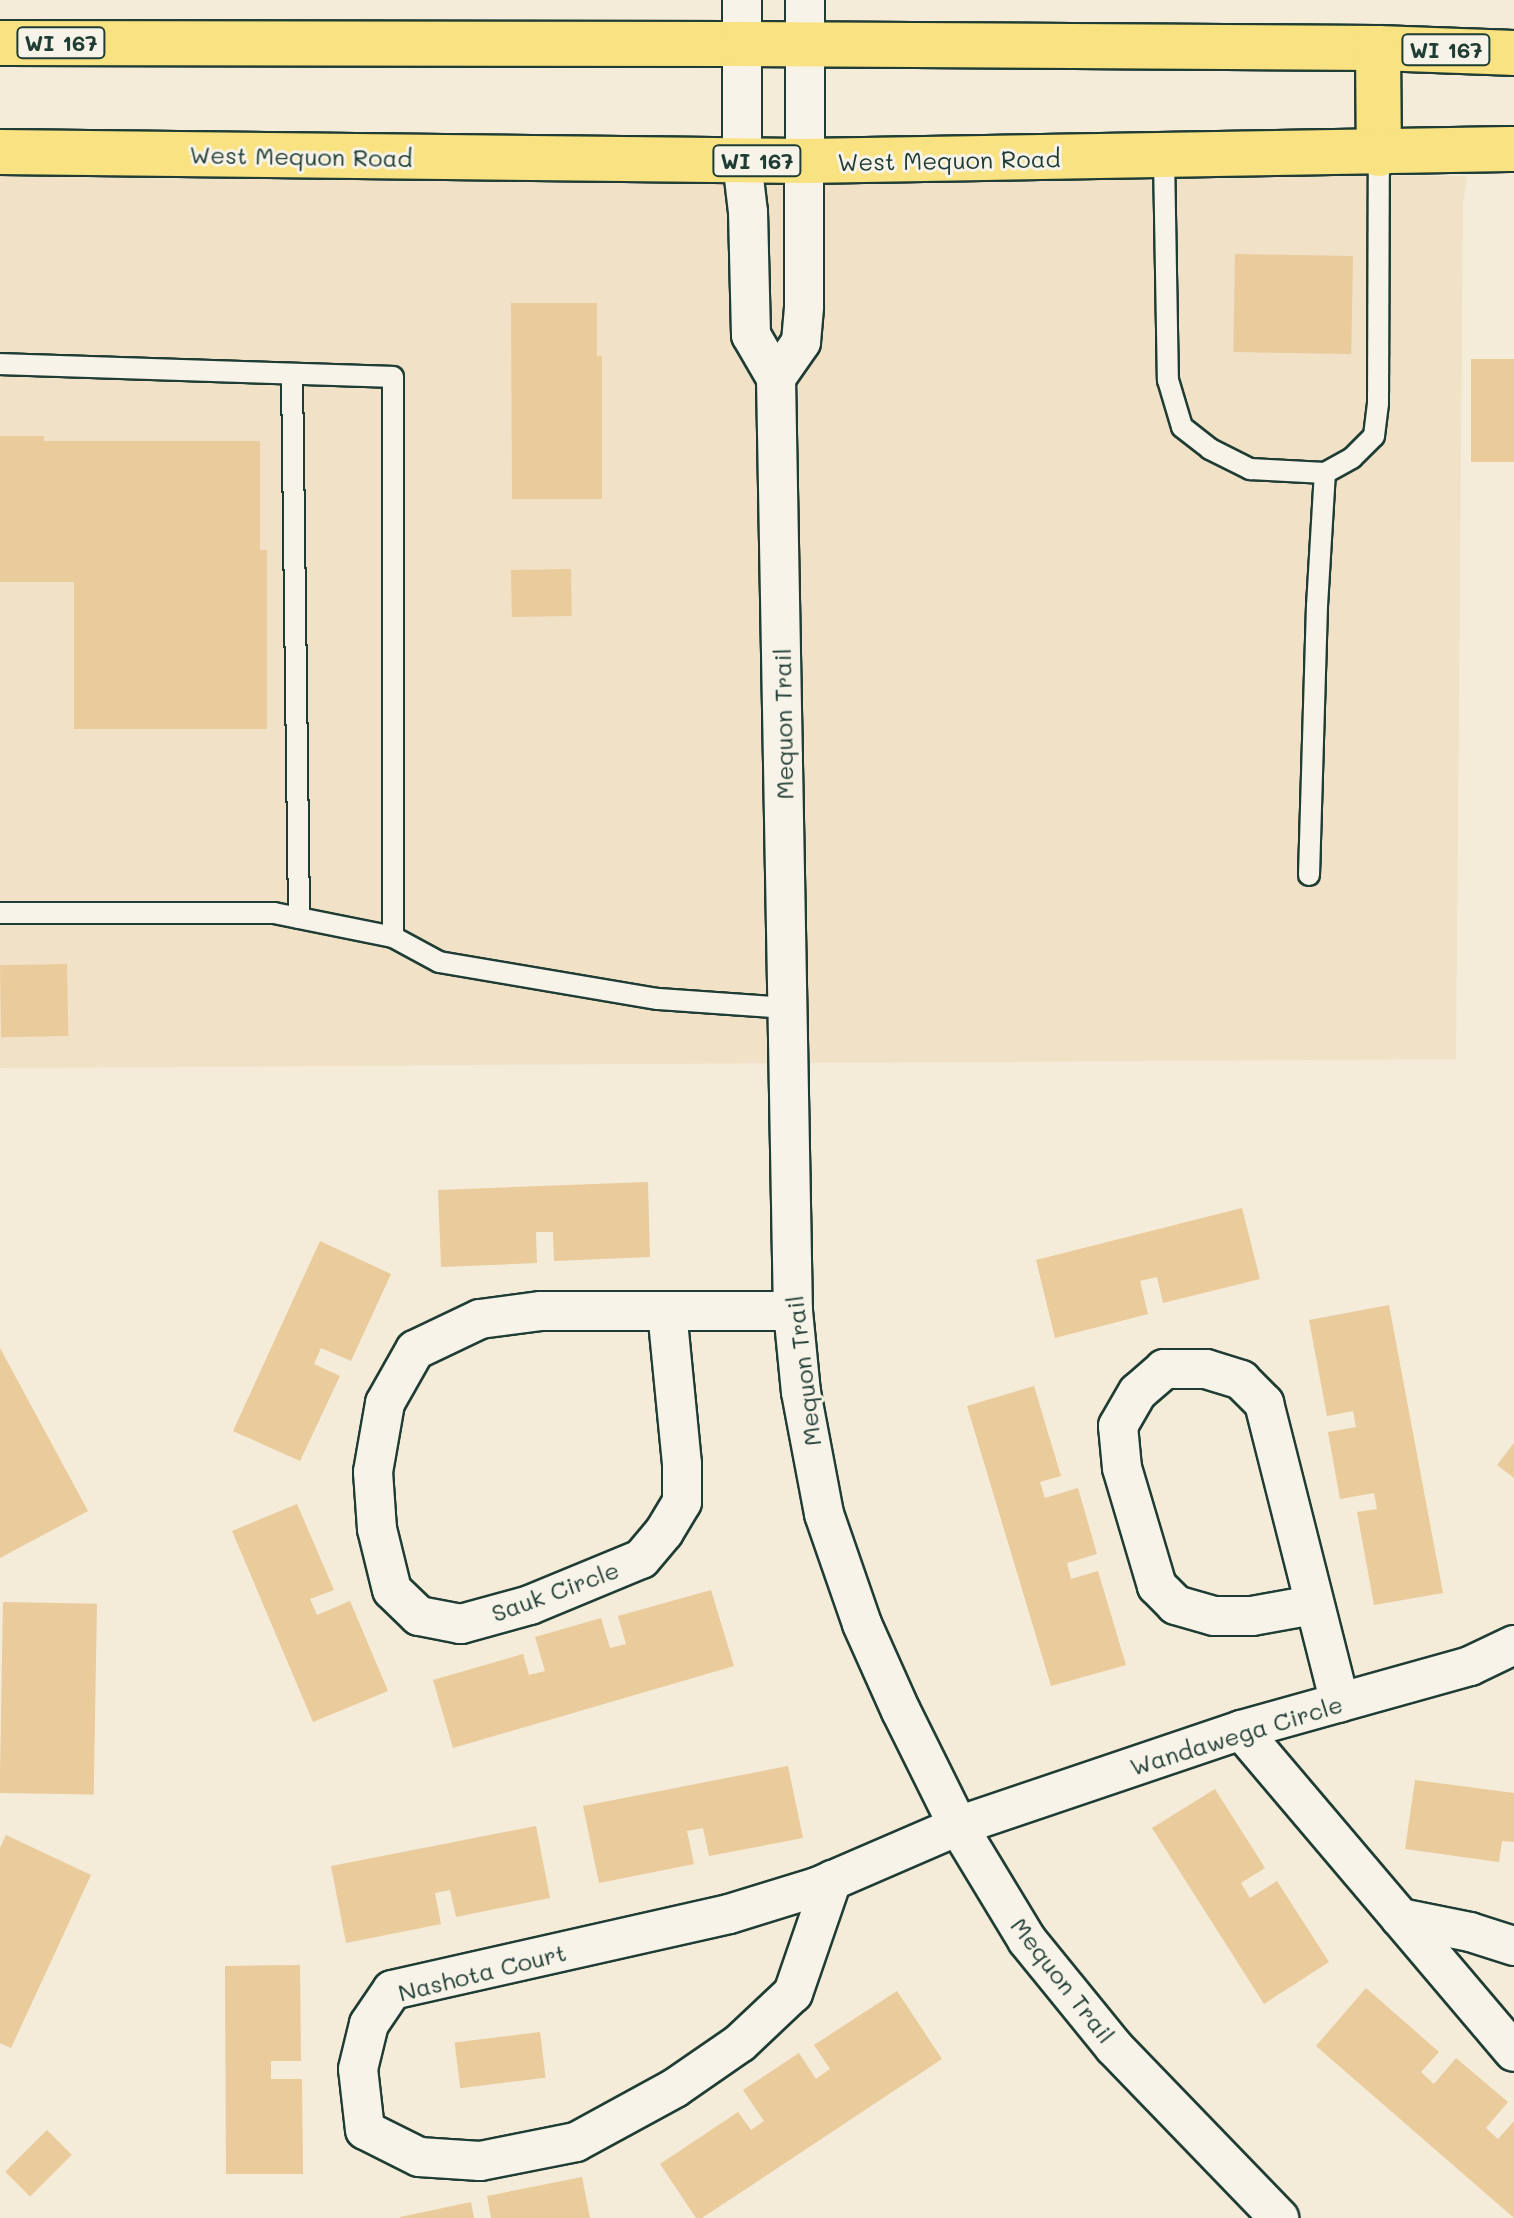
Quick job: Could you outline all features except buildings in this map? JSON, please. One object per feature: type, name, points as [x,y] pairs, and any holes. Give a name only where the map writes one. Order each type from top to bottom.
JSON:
[{"type":"main road","name":"WI 167","points":[[0,43],[804,44],[1378,48],[1514,53]]},
{"type":"main road","points":[[1378,48],[1379,154]]},
{"type":"main road","name":"West Mequon Road","points":[[0,152],[804,161],[1379,154],[1514,149]]},
{"type":"street","name":"Mequon Trail","points":[[742,0],[742,161],[748,200],[751,335],[776,378],[793,1311],[801,1392],[824,1514],[862,1624],[958,1826],[1027,1940],[1114,2047],[1279,2218]]},
{"type":"street","points":[[776,378],[801,342],[804,306],[805,0]]},
{"type":"street","name":"Sauk Circle","points":[[667,1311],[682,1464],[682,1502],[664,1532],[641,1559],[530,1605],[461,1624],[419,1616],[392,1590],[377,1529],[373,1472],[385,1403],[415,1350],[480,1319],[541,1311],[667,1311],[793,1311]]},
{"type":"street","points":[[1313,1605],[1252,1616],[1214,1616],[1176,1605],[1157,1586],[1122,1468],[1118,1426],[1138,1392],[1164,1369],[1206,1369],[1241,1380],[1264,1403],[1340,1703]]},
{"type":"street","name":"Wandawega Circle","points":[[958,1826],[1241,1730],[1470,1666],[1514,1645]]},
{"type":"street","points":[[1241,1730],[1514,2052]]},
{"type":"street","name":"Nashota Court","points":[[832,1880],[793,1993],[740,2043],[675,2088],[576,2142],[480,2161],[419,2157],[365,2130],[358,2069],[369,2024],[392,1990],[729,1914],[832,1880],[958,1826]]},
{"type":"street","points":[[1400,1918],[1470,1932],[1514,1946]]},
{"type":"lane","points":[[1164,157],[1168,380],[1182,427],[1210,449],[1250,469],[1325,473],[1352,458],[1374,436],[1378,404],[1379,154]]},
{"type":"lane","points":[[0,364],[393,377],[393,937]]},
{"type":"lane","points":[[292,374],[299,918]]},
{"type":"lane","points":[[1309,875],[1317,606],[1325,473]]},
{"type":"lane","points":[[0,913],[274,913],[393,937],[439,962],[658,999],[788,1008]]},
{"type":"shaded area","points":[[0,176],[1467,176],[1463,205],[1456,1059],[0,1068]]}]
